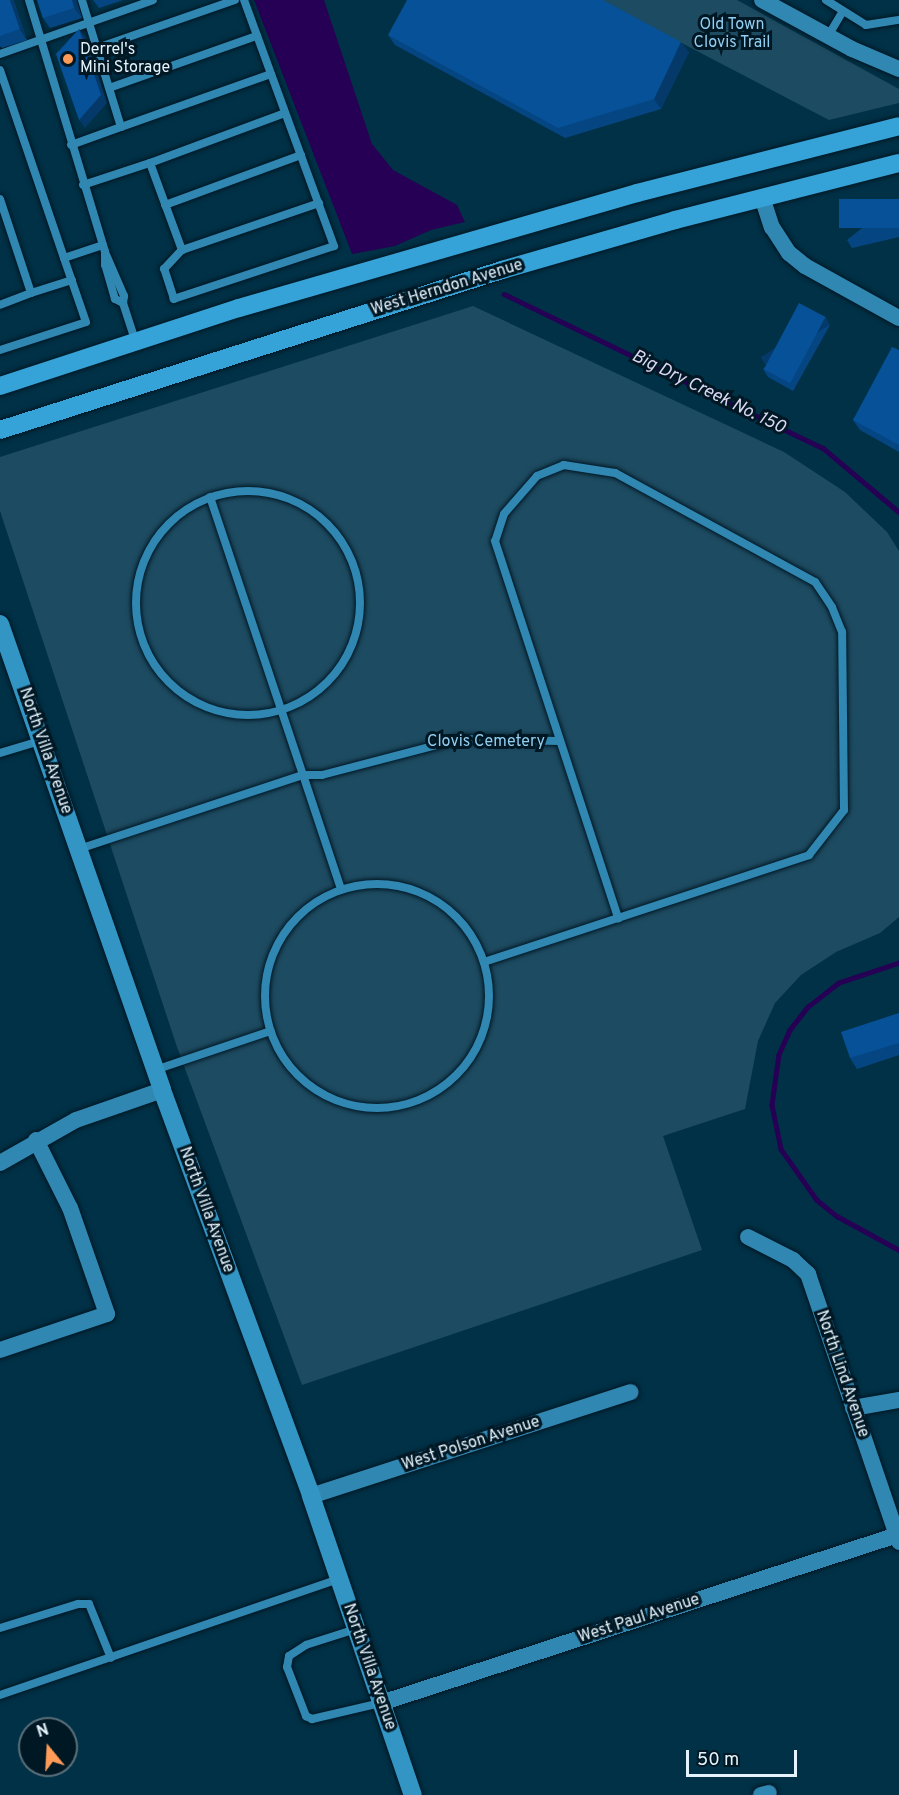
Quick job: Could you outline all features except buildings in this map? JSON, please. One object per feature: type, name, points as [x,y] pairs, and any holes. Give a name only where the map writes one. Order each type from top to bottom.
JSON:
[{"type":"main road","points":[[0,386],[135,341],[637,193],[899,126]]},
{"type":"main road","name":"West Herndon Avenue","points":[[0,430],[502,270],[762,197],[899,162]]},
{"type":"main road","name":"North Villa Avenue","points":[[2,635],[162,1090],[311,1496],[413,1795]]},
{"type":"street","points":[[762,0],[828,36],[899,69]]},
{"type":"street","points":[[762,197],[772,227],[789,253],[805,266],[899,318]]},
{"type":"street","points":[[0,1163],[36,1140],[115,1104],[162,1090]]},
{"type":"street","points":[[0,1350],[107,1314],[70,1208],[36,1140]]},
{"type":"street","name":"North Lind Avenue","points":[[748,1237],[793,1260],[808,1274],[898,1539]]},
{"type":"street","name":"West Polson Avenue","points":[[311,1496],[631,1392]]},
{"type":"street","points":[[853,1408],[899,1401]]},
{"type":"street","name":"West Paul Avenue","points":[[381,1703],[898,1539]]},
{"type":"lane","points":[[29,0],[83,185],[104,248],[124,296],[123,303],[135,341]]},
{"type":"lane","points":[[82,0],[121,127]]},
{"type":"lane","points":[[0,54],[89,22],[131,4],[153,0]]},
{"type":"lane","points":[[97,48],[235,0]]},
{"type":"lane","points":[[244,0],[319,203],[334,246],[174,299],[164,269],[182,250],[319,203]]},
{"type":"lane","points":[[826,0],[842,13],[866,25],[899,20]]},
{"type":"lane","points":[[828,36],[842,13]]},
{"type":"lane","points":[[109,88],[257,36]]},
{"type":"lane","points":[[0,70],[86,322],[0,350]]},
{"type":"lane","points":[[71,145],[271,74]]},
{"type":"lane","points":[[83,185],[285,113]]},
{"type":"lane","points":[[165,205],[301,155]]},
{"type":"lane","points":[[150,163],[182,250]]},
{"type":"lane","points":[[0,199],[31,293]]},
{"type":"lane","points":[[64,258],[104,248]]},
{"type":"lane","points":[[0,304],[72,280]]},
{"type":"lane","points":[[484,962],[618,918],[809,855],[844,810],[842,632],[832,607],[815,582],[615,473],[564,465],[537,476],[504,514],[495,541],[618,918]]},
{"type":"lane","points":[[242,491],[264,492],[305,505],[330,525],[352,562],[359,583],[360,615],[352,647],[335,674],[311,696],[281,710],[250,715],[219,711],[190,699],[165,679],[147,653],[141,633],[136,592],[144,561],[159,534],[182,512],[210,497],[242,491]]},
{"type":"lane","points":[[210,497],[341,889]]},
{"type":"lane","points":[[79,849],[303,775],[322,775],[460,739],[559,741]]},
{"type":"lane","points":[[0,753],[41,741]]},
{"type":"lane","points":[[386,884],[408,887],[439,901],[464,924],[484,962],[490,986],[488,1019],[476,1051],[454,1078],[426,1097],[394,1107],[364,1107],[334,1100],[308,1085],[287,1063],[271,1031],[265,1008],[266,977],[275,949],[291,923],[314,903],[341,889],[386,884]]},
{"type":"lane","points":[[155,1070],[271,1031]]},
{"type":"lane","points":[[0,1695],[339,1579]]},
{"type":"lane","points":[[0,1628],[78,1604],[89,1604],[111,1658]]},
{"type":"lane","points":[[356,1629],[306,1645],[289,1656],[287,1667],[306,1716],[312,1719],[381,1703]]},
{"type":"green space","name":"Old Town Clovis Trail","points":[[599,0],[737,0],[899,89],[899,103],[829,120]]},
{"type":"green space","name":"Clovis Cemetery","points":[[473,306],[784,452],[845,492],[887,532],[899,551],[899,917],[880,933],[836,952],[801,975],[775,1003],[758,1041],[745,1109],[663,1136],[702,1250],[302,1385],[177,1047],[0,511],[0,457]]},
{"type":"shaded area","points":[[254,0],[324,0],[372,144],[393,170],[457,205],[465,222],[431,230],[395,246],[352,254]]},
{"type":"waterway","name":"Big Dry Creek No. 150","points":[[504,294],[823,448],[899,512]]},
{"type":"waterway","name":"Big Dry Creek No. 150","points":[[899,963],[839,983],[808,1007],[790,1030],[779,1055],[772,1105],[781,1149],[817,1200],[837,1216],[899,1250]]},
{"type":"place","name":"Derrel's Mini Storage","points":[[68,59]]}]
